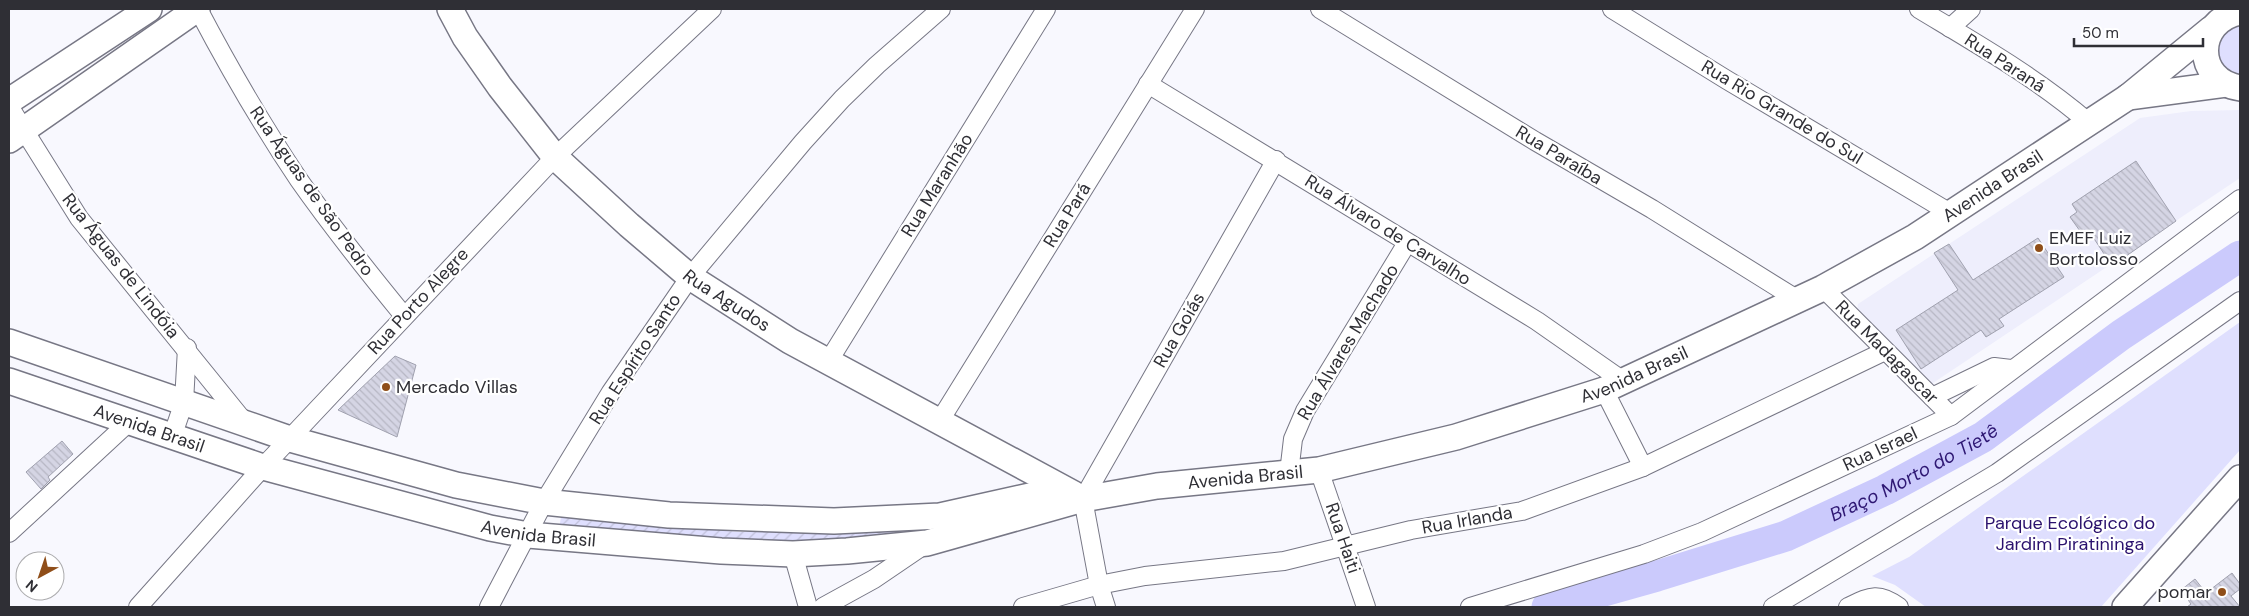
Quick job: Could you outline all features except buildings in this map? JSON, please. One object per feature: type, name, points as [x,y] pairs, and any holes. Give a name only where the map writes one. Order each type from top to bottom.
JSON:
[{"type":"main road","points":[[9,101],[149,9]]},
{"type":"main road","points":[[15,135],[198,9]]},
{"type":"main road","name":"Rua Agudos","points":[[450,9],[465,37],[500,87],[555,157],[629,225],[690,277],[790,341],[1024,469],[1083,499]]},
{"type":"main road","name":"Avenida Brasil","points":[[9,382],[263,467],[448,519],[528,535],[684,549],[793,554],[927,543],[1083,499],[1157,486],[1319,470],[1456,437],[1614,386],[1823,288],[1915,237],[2128,97],[2211,29],[2219,20],[2230,14],[2240,12]]},
{"type":"main road","points":[[2211,29],[2206,41],[2205,54],[2209,66],[2216,76],[2233,86]]},
{"type":"main road","name":"Avenida Brasil","points":[[2128,97],[2233,86]]},
{"type":"main road","name":"Avenida Brasil","points":[[9,342],[290,439],[456,485],[544,502],[669,515],[834,521],[940,516],[1012,499],[1035,496],[1083,499]]},
{"type":"main road","points":[[1012,499],[1023,486],[1024,469]]},
{"type":"main road","points":[[2125,607],[2240,478]]},
{"type":"street","name":"Rua Águas de São Pedro","points":[[198,9],[248,100],[300,180],[353,253],[404,316]]},
{"type":"street","name":"Rua Porto Alegre","points":[[138,607],[263,467],[555,157],[712,9]]},
{"type":"street","name":"Rua Espírito Santo","points":[[489,607],[544,502],[611,392],[690,277],[803,142],[842,99],[877,65],[941,9]]},
{"type":"street","name":"Rua Maranhão","points":[[828,362],[1046,9]]},
{"type":"street","name":"Rua Pará","points":[[939,422],[1195,9]]},
{"type":"street","name":"Rua Paraíba","points":[[1320,9],[1542,146],[1652,208],[1798,300]]},
{"type":"street","name":"Rua Rio Grande do Sul","points":[[1612,9],[1952,214]]},
{"type":"street","name":"Rua Paraná","points":[[1919,9],[2062,101],[2088,122]]},
{"type":"street","points":[[1950,28],[1971,9]]},
{"type":"street","name":"Rua Álvaro de Carvalho","points":[[1148,84],[1276,160],[1407,243],[1537,321],[1614,386]]},
{"type":"street","name":"Rua Águas de Lindóia","points":[[9,106],[15,135],[134,288],[187,348],[247,425]]},
{"type":"street","name":"Rua Goiás","points":[[1083,499],[1276,160]]},
{"type":"street","name":"Rua Israel","points":[[1470,607],[1644,554],[1702,532],[1951,416],[2240,199]]},
{"type":"street","name":"Rua Álvares Machado","points":[[1289,473],[1293,439],[1304,411],[1407,243]]},
{"type":"street","name":"Rua Madagascar","points":[[1823,288],[1951,416]]},
{"type":"street","points":[[1773,607],[1997,473],[2240,301]]},
{"type":"street","name":"Rua Águas de Lindóia","points":[[172,437],[184,402],[187,348]]},
{"type":"street","name":"Rua Irlanda","points":[[1023,607],[1099,585],[1145,576],[1284,561],[1411,530],[1522,511],[1643,467],[1886,350]]},
{"type":"street","points":[[1932,397],[1994,367],[2012,370]]},
{"type":"street","points":[[1614,386],[1643,467]]},
{"type":"street","points":[[9,533],[128,423]]},
{"type":"street","name":"Rua Haiti","points":[[1319,470],[1366,607]]},
{"type":"street","points":[[1083,499],[1099,585],[1106,607]]},
{"type":"street","points":[[823,607],[880,575],[927,543]]},
{"type":"street","points":[[793,554],[808,607]]},
{"type":"street","points":[[1848,607],[1871,596],[1885,598],[1899,607]]},
{"type":"shaded area","name":"EMEF Luiz Bortolosso","points":[[2240,110],[2240,178],[1933,383],[1929,383],[1857,311],[1858,304],[2140,118],[2191,111]]},
{"type":"green space","points":[[2240,25],[2240,77],[2225,71],[2220,64],[2217,50],[2222,37]]},
{"type":"green space","name":"Parque Ecológico do Jardim Piratininga","points":[[2240,322],[2240,450],[2101,607],[1926,607],[1895,585],[1872,576],[1909,557]]},
{"type":"green space","points":[[561,517],[740,532],[915,529],[913,539],[739,543],[559,529]]},
{"type":"waterway","name":"Braço Morto do Tietê","points":[[1547,607],[1657,576],[1786,536],[1885,490],[1983,437],[2121,335],[2240,256]]},
{"type":"place","name":"EMEF Luiz Bortolosso","points":[[2039,248]]},
{"type":"place","name":"Mercado Villas","points":[[386,387]]},
{"type":"place","name":"pomar","points":[[2222,592]]}]
